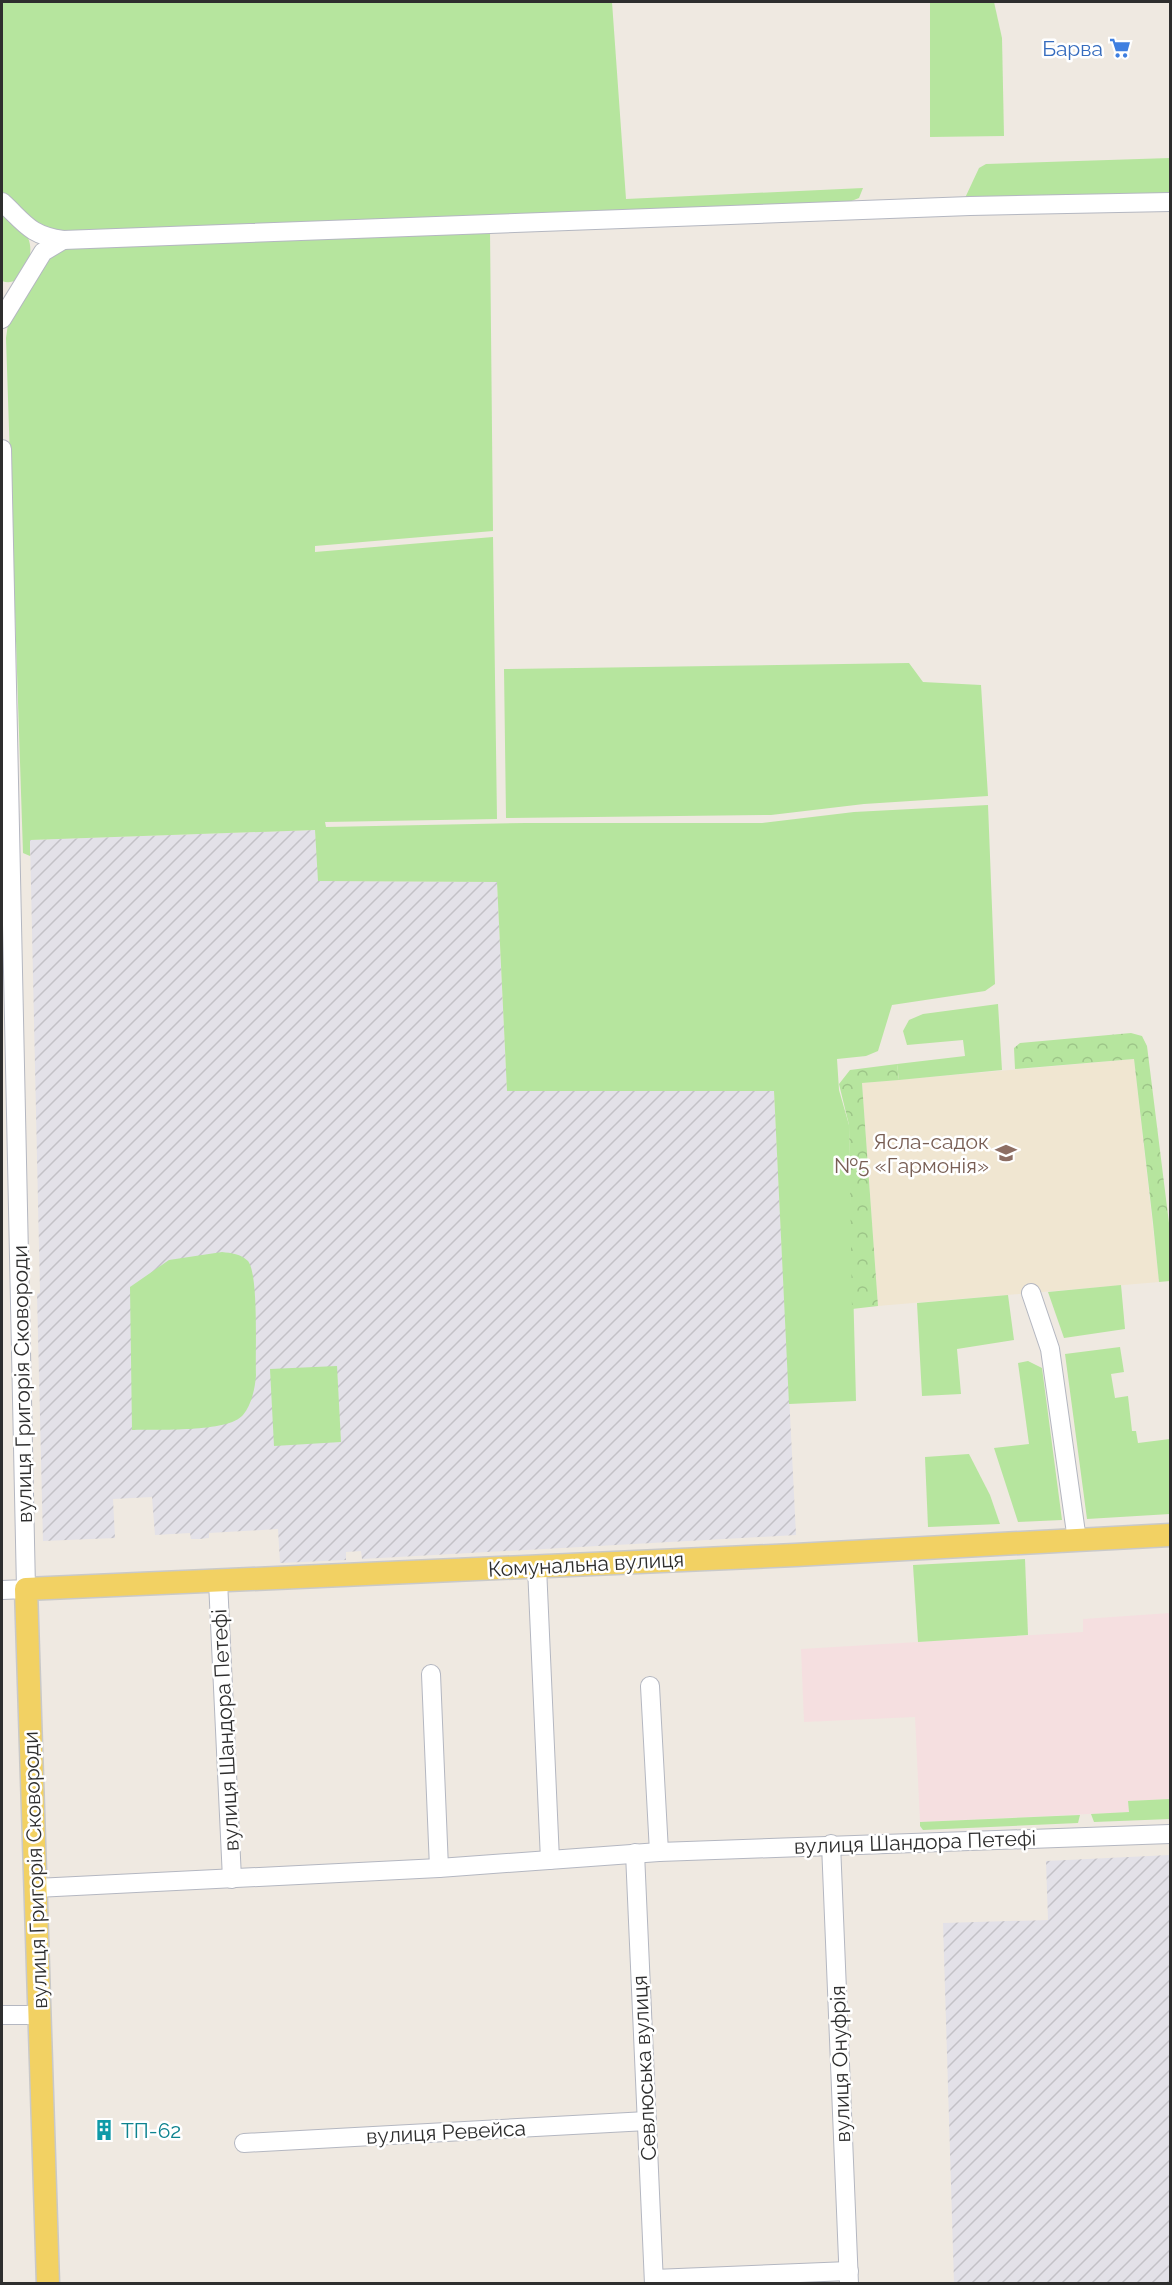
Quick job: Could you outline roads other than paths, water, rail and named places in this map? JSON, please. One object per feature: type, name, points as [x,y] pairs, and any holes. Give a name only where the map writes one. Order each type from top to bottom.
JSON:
[{"type":"main road","name":"Комунальна вулиця","points":[[26,1589],[537,1567],[1170,1535]]},
{"type":"main road","name":"вулиця Григорія Сковороди","points":[[26,1589],[48,2283]]},
{"type":"street","points":[[2,202],[32,232],[63,240],[970,206],[1170,202]]},
{"type":"street","points":[[2,319],[43,252],[63,240]]},
{"type":"street","name":"вулиця Григорія Сковороди","points":[[2,449],[26,1589]]},
{"type":"street","points":[[1031,1293],[1050,1349],[1077,1540]]},
{"type":"street","points":[[537,1567],[550,1860]]},
{"type":"street","name":"вулиця Шандора Петефі","points":[[218,1581],[232,1879]]},
{"type":"street","name":"Комунальна вулиця","points":[[2,1590],[26,1589]]},
{"type":"street","points":[[431,1674],[439,1868]]},
{"type":"street","points":[[650,1686],[659,1852]]},
{"type":"street","name":"вулиця Шандора Петефі","points":[[36,1888],[439,1868],[634,1853],[831,1844],[1170,1834]]},
{"type":"street","name":"вулиця Онуфрія","points":[[831,1844],[849,2277]]},
{"type":"street","name":"Севлюська вулиця","points":[[634,1853],[654,2281]]},
{"type":"street","points":[[2,2015],[40,2015]]},
{"type":"street","name":"вулиця Ревейса","points":[[244,2143],[647,2121]]},
{"type":"street","points":[[654,2281],[849,2277]]},
{"type":"place","name":"Барва","points":[[1120,48]]},
{"type":"place","name":"Ясла-садок №5 «Гармонія»","points":[[1006,1153]]},
{"type":"place","name":"ТП-62","points":[[104,2130]]}]
